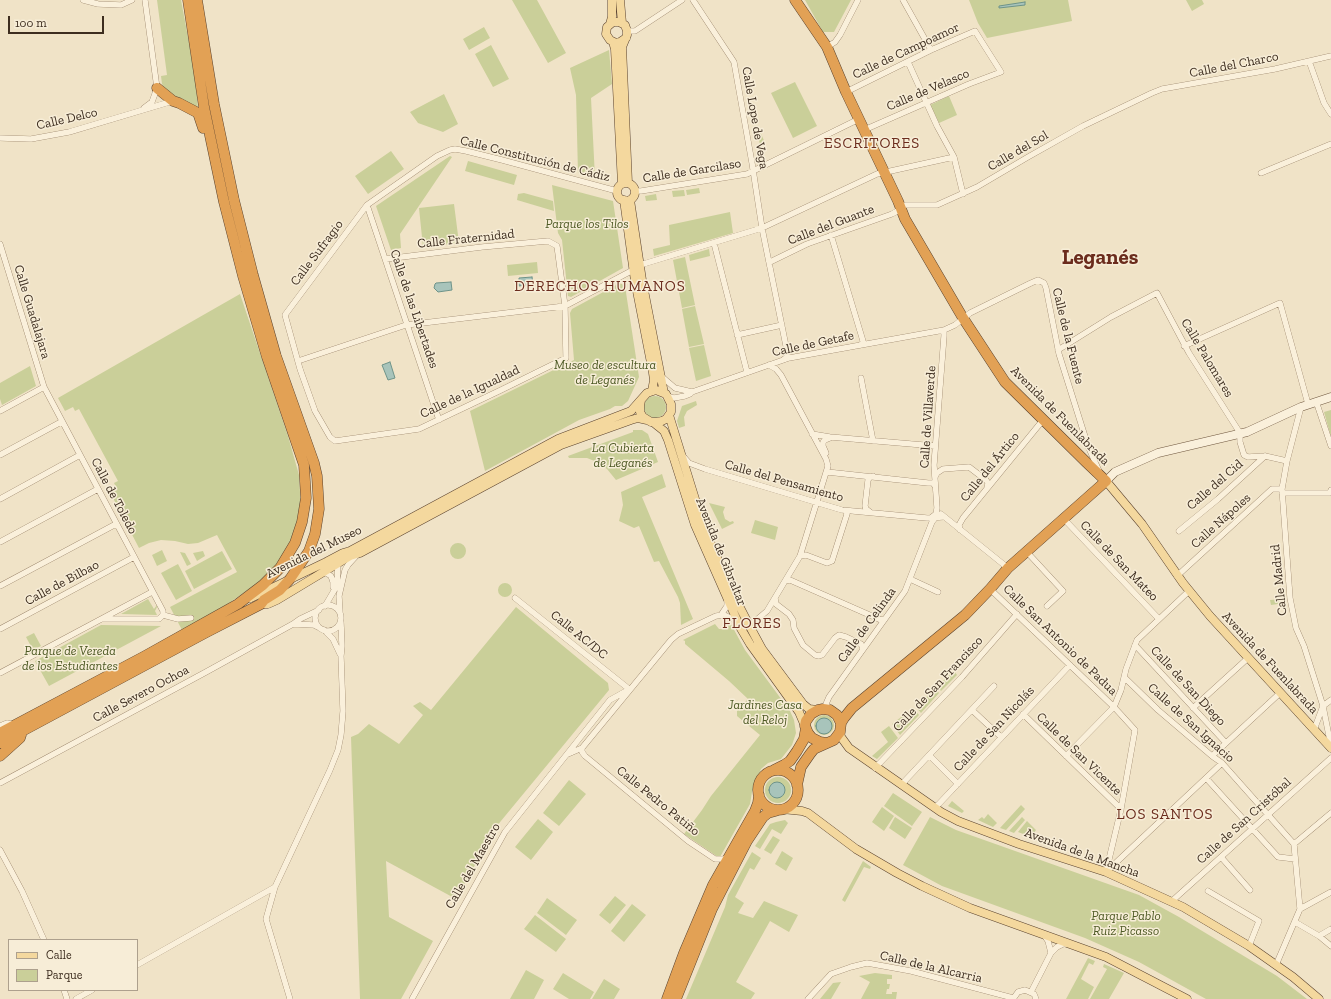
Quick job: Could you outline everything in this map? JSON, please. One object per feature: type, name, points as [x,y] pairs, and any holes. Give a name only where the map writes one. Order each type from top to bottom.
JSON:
[{"type":"highway","points":[[188,0],[204,107],[224,202],[243,276],[301,455],[306,487],[302,522],[297,539],[288,556],[272,577],[238,604]]},
{"type":"highway","points":[[198,0],[214,104],[234,200],[276,356],[312,456],[317,476],[319,513],[315,534],[309,551],[290,579],[280,590],[264,600],[261,604]]},
{"type":"highway","name":"Avenida de Fuenlabrada","points":[[795,0],[827,47],[846,92],[886,173],[905,219],[964,318],[1005,382],[1103,478]]},
{"type":"highway","points":[[157,88],[173,102],[180,103],[198,113],[201,119],[210,159],[224,202]]},
{"type":"highway","points":[[676,999],[712,909],[747,841],[765,815],[787,807],[795,800],[800,771],[806,759],[814,749],[834,740],[841,728],[844,718],[852,708],[959,620],[990,589],[1008,568],[1063,518],[1103,478]]},
{"type":"highway","name":"Avenida del Museo","points":[[0,743],[19,728],[238,604]]},
{"type":"highway","name":"Avenida del Museo","points":[[0,733],[19,728],[261,604]]},
{"type":"highway","points":[[667,999],[693,931],[713,885],[755,811],[758,803],[758,789],[761,779],[768,772],[784,766],[797,752],[804,739],[806,721],[811,714],[818,710],[852,708]]},
{"type":"highway","points":[[831,710],[838,715],[841,728]]},
{"type":"highway","points":[[806,727],[809,735],[815,740],[827,743]]},
{"type":"highway","points":[[0,756],[20,738],[19,728]]},
{"type":"highway","points":[[774,770],[788,772],[795,779],[797,785]]},
{"type":"highway","points":[[759,795],[764,804],[772,809],[780,809]]},
{"type":"main road","points":[[612,0],[612,16],[610,24],[607,27],[606,34],[613,42],[615,49],[625,183]]},
{"type":"main road","points":[[620,0],[622,23],[625,25],[626,35],[622,47],[625,183]]},
{"type":"main road","points":[[610,24],[616,21],[622,23]]},
{"type":"main road","points":[[613,42],[620,42],[626,35]]},
{"type":"main road","points":[[625,183],[633,186],[636,191],[634,196],[627,200]]},
{"type":"main road","points":[[625,183],[619,187],[618,192],[619,197],[627,200]]},
{"type":"main road","points":[[627,200],[654,380],[652,391]]},
{"type":"main road","points":[[637,268],[666,395],[672,404],[669,416],[662,421],[651,422],[643,417],[640,412],[640,406],[641,400],[644,396],[656,390],[666,395]]},
{"type":"main road","points":[[1103,478],[1158,453],[1247,432],[1309,404],[1331,397]]},
{"type":"main road","name":"Avenida del Museo","points":[[238,604],[350,551],[540,448],[570,434],[627,413],[641,400]]},
{"type":"main road","name":"Avenida de Gibraltar","points":[[669,416],[704,528],[732,592],[762,649],[805,706],[809,709],[818,710]]},
{"type":"main road","name":"Avenida del Museo","points":[[261,604],[268,604],[277,600],[350,556],[360,553],[566,443],[638,418],[651,422]]},
{"type":"main road","name":"Avenida de Gibraltar","points":[[651,422],[662,428],[668,440],[695,525],[737,621],[750,645],[799,712],[806,727]]},
{"type":"main road","name":"Avenida de Fuenlabrada","points":[[1103,478],[1142,524],[1177,576],[1210,616],[1331,748]]},
{"type":"main road","name":"Avenida de la Mancha","points":[[841,728],[841,737],[849,748],[875,768],[935,808],[958,821],[1106,872],[1172,901],[1249,946],[1293,977],[1319,999]]},
{"type":"main road","points":[[780,809],[808,813],[856,849],[922,886],[970,908],[1106,957],[1187,999]]},
{"type":"street","points":[[83,0],[98,4],[121,5],[132,0]]},
{"type":"street","points":[[145,0],[157,88]]},
{"type":"street","points":[[626,35],[635,31],[682,0]]},
{"type":"street","name":"Calle Lope de Vega","points":[[693,0],[734,62],[762,228],[770,262],[787,354],[786,358],[783,360]]},
{"type":"street","points":[[827,47],[838,39],[858,0]]},
{"type":"street","points":[[903,0],[931,50]]},
{"type":"street","name":"Calle de Campoamor","points":[[846,92],[931,50],[975,31],[1001,72]]},
{"type":"street","name":"Calle del Charco","points":[[1142,97],[1162,89],[1275,69],[1331,56]]},
{"type":"street","points":[[1309,61],[1324,103],[1331,114]]},
{"type":"street","points":[[908,62],[937,126],[954,157],[963,194]]},
{"type":"street","name":"Calle de Velasco","points":[[864,130],[969,84],[1001,72]]},
{"type":"street","name":"Calle Delco","points":[[137,112],[152,102],[157,88]]},
{"type":"street","name":"Calle del Sol","points":[[901,208],[906,205],[937,205],[963,194],[1078,129],[1142,97]]},
{"type":"street","name":"Calle Delco","points":[[0,138],[31,139],[70,132],[173,102]]},
{"type":"street","name":"Calle de Garcilaso","points":[[636,191],[747,174],[859,119]]},
{"type":"street","points":[[1261,173],[1331,144]]},
{"type":"street","name":"Calle Constitución de Cádiz","points":[[367,205],[437,156],[450,150],[461,150],[502,160],[618,192]]},
{"type":"street","points":[[298,361],[406,325],[565,306],[637,268],[762,228],[877,174],[954,157]]},
{"type":"street","name":"Calle de las Libertades","points":[[367,205],[439,420]]},
{"type":"street","name":"Calle Sufragio","points":[[298,361],[285,315],[367,205]]},
{"type":"street","name":"Calle del Guante","points":[[770,262],[807,244],[892,214],[901,208]]},
{"type":"street","points":[[831,235],[863,341],[860,346]]},
{"type":"street","name":"Calle Fraternidad","points":[[386,259],[482,247],[548,241],[557,246],[565,306]]},
{"type":"street","points":[[714,243],[747,372]]},
{"type":"street","name":"Calle Guadalajara","points":[[0,244],[44,387]]},
{"type":"street","name":"Calle de la Fuente","points":[[1031,283],[1038,280],[1043,282],[1046,286],[1058,350],[1088,446],[1103,478]]},
{"type":"street","name":"Calle de Getafe","points":[[666,395],[679,398],[783,360],[942,331],[951,327],[970,313],[1031,283]]},
{"type":"street","name":"Calle Palomares","points":[[1058,350],[1111,317],[1157,293],[1184,346],[1240,433]]},
{"type":"street","points":[[1184,346],[1280,303],[1309,404],[1331,446]]},
{"type":"street","name":"Calle de la Igualdad","points":[[298,361],[315,411],[332,440],[338,441],[419,429],[566,358],[565,306]]},
{"type":"street","points":[[737,335],[782,326]]},
{"type":"street","name":"Calle de Villaverde","points":[[942,331],[944,334],[934,465],[937,507],[944,517],[1008,568]]},
{"type":"street","points":[[769,365],[781,375],[826,459],[827,469]]},
{"type":"street","points":[[661,375],[675,388],[692,392]]},
{"type":"street","points":[[861,378],[873,441]]},
{"type":"street","points":[[0,411],[44,387]]},
{"type":"street","name":"Calle de Toledo","points":[[44,387],[61,422],[163,611],[163,615]]},
{"type":"street","name":"Calle Madrid","points":[[1309,404],[1286,461],[1282,491],[1290,598],[1296,628],[1304,646],[1323,706],[1331,748]]},
{"type":"street","name":"Calle del Ártico","points":[[960,530],[959,527],[961,520],[1043,420]]},
{"type":"street","points":[[0,455],[61,422]]},
{"type":"street","name":"Calle del Cid","points":[[1240,433],[1240,442],[1244,454],[1248,457],[1265,456],[1286,461]]},
{"type":"street","points":[[812,434],[830,438],[935,446]]},
{"type":"street","points":[[752,631],[754,622],[765,614],[800,556],[827,469],[828,459],[823,443],[825,440],[830,438]]},
{"type":"street","name":"Calle del Pensamiento","points":[[680,453],[689,463],[700,467],[844,510],[931,518]]},
{"type":"street","points":[[0,499],[80,455]]},
{"type":"street","name":"Calle del Cid","points":[[1179,531],[1218,499],[1265,456]]},
{"type":"street","points":[[935,477],[937,473],[943,469],[969,467],[986,480],[988,483],[987,488]]},
{"type":"street","points":[[827,469],[931,483],[935,486]]},
{"type":"street","points":[[870,512],[866,510],[865,506],[868,480],[873,476]]},
{"type":"street","name":"Calle Nápoles","points":[[1177,576],[1272,489],[1282,491],[1330,493],[1331,490]]},
{"type":"street","points":[[0,542],[98,490]]},
{"type":"street","points":[[931,518],[935,515],[937,507]]},
{"type":"street","points":[[800,556],[806,555],[827,563],[832,561],[847,514],[844,510]]},
{"type":"street","points":[[931,518],[944,517]]},
{"type":"street","name":"Calle de Celinda","points":[[831,710],[826,704],[828,699],[905,591],[931,526],[931,518]]},
{"type":"street","name":"Calle de San Mateo","points":[[1063,518],[1159,619]]},
{"type":"street","points":[[0,586],[116,524]]},
{"type":"street","points":[[341,656],[333,639],[318,625],[316,617],[319,610],[325,606],[337,585],[338,559],[350,551]]},
{"type":"street","points":[[1026,551],[1063,591],[1047,606]]},
{"type":"street","points":[[290,999],[266,919],[275,887],[338,750],[343,711],[340,596],[345,570],[360,553]]},
{"type":"street","name":"Calle de Bilbao","points":[[0,629],[134,558]]},
{"type":"street","points":[[322,572],[328,574],[332,578],[334,586],[332,594]]},
{"type":"street","points":[[910,579],[938,592]]},
{"type":"street","points":[[785,581],[790,580],[881,620],[885,619]]},
{"type":"street","name":"Calle San Antonio de Padua","points":[[990,589],[1070,664],[1135,730],[1121,809]]},
{"type":"street","points":[[1066,756],[1114,708],[1137,640],[1189,591]]},
{"type":"street","points":[[0,673],[152,592]]},
{"type":"street","name":"Calle AC/DC","points":[[515,598],[629,690]]},
{"type":"street","points":[[775,598],[776,604],[792,617],[794,628],[802,644],[815,655],[822,655],[839,635],[861,644],[862,651]]},
{"type":"street","points":[[727,600],[727,606],[720,614],[737,621]]},
{"type":"street","points":[[325,606],[334,606],[340,612]]},
{"type":"street","name":"Calle Severo Ochoa","points":[[0,783],[319,610]]},
{"type":"street","name":"Calle del Maestro","points":[[568,754],[582,748],[615,706],[671,640],[678,634],[720,614]]},
{"type":"street","name":"Calle de San Francisco","points":[[875,768],[962,677],[1017,614]]},
{"type":"street","points":[[101,619],[159,619],[163,615],[178,619],[191,618]]},
{"type":"street","points":[[293,624],[314,625],[322,629],[333,630],[337,628],[341,622]]},
{"type":"street","name":"Calle de San Diego","points":[[1135,645],[1226,743]]},
{"type":"street","points":[[1193,708],[1248,658]]},
{"type":"street","name":"Calle de San Nicolás","points":[[935,808],[1070,664]]},
{"type":"street","name":"Calle de San Ignacio","points":[[1125,678],[1158,710],[1222,763],[1294,844]]},
{"type":"street","points":[[902,785],[994,686]]},
{"type":"street","name":"Calle del Maestro","points":[[412,999],[505,832],[610,700],[629,690]]},
{"type":"street","points":[[1212,756],[1280,693]]},
{"type":"street","points":[[1314,730],[1323,706],[1331,700]]},
{"type":"street","points":[[972,710],[1001,737]]},
{"type":"street","name":"Calle de San Vicente","points":[[1023,714],[1121,809]]},
{"type":"street","points":[[0,726],[7,723],[19,728]]},
{"type":"street","name":"Calle Pedro Patiño","points":[[582,748],[582,752],[585,756],[688,841],[715,859],[724,859],[728,857]]},
{"type":"street","points":[[929,755],[958,784]]},
{"type":"street","name":"Calle de San Cristóbal","points":[[1172,901],[1331,758]]},
{"type":"street","points":[[1106,872],[1222,763]]},
{"type":"street","points":[[1206,778],[1278,857],[1295,859]]},
{"type":"street","points":[[1106,872],[1121,809]]},
{"type":"street","points":[[1276,965],[1300,909],[1294,844],[1331,813]]},
{"type":"street","points":[[0,850],[22,891],[44,939]]},
{"type":"street","points":[[1111,852],[1121,858]]},
{"type":"street","points":[[1221,857],[1250,890]]},
{"type":"street","points":[[138,964],[275,887]]},
{"type":"street","points":[[1208,891],[1259,921],[1249,946]]},
{"type":"street","points":[[1300,909],[1331,892]]},
{"type":"street","points":[[1295,922],[1319,936],[1331,946]]},
{"type":"street","points":[[1319,936],[1331,929]]},
{"type":"street","points":[[1044,934],[1048,940],[1051,953]]},
{"type":"street","points":[[1031,992],[1051,953],[1063,944],[1072,944]]},
{"type":"street","name":"Calle de la Alcarria","points":[[808,999],[831,974],[868,963],[911,971],[1013,999]]},
{"type":"street","points":[[416,990],[417,999]]},
{"type":"street","points":[[1013,999],[1019,991],[1025,990],[1034,994],[1036,999]]},
{"type":"street","points":[[76,999],[90,991]]},
{"type":"green space","points":[[157,0],[181,0],[196,80],[198,110],[168,93],[162,84],[161,76],[167,75]]},
{"type":"green space","points":[[512,0],[537,0],[566,53],[548,63]]},
{"type":"green space","points":[[805,0],[851,0],[834,32],[823,32]]},
{"type":"green space","points":[[969,0],[1068,0],[1072,21],[987,38],[978,23]]},
{"type":"green space","points":[[1186,0],[1202,0],[1204,4],[1192,11]]},
{"type":"green space","points":[[484,27],[490,38],[469,50],[463,39]]},
{"type":"green space","points":[[491,45],[509,79],[493,87],[475,54]]},
{"type":"green space","points":[[609,50],[612,84],[591,98],[595,178],[578,173],[576,95],[570,68]]},
{"type":"green space","points":[[795,82],[817,126],[793,138],[771,93]]},
{"type":"green space","points":[[444,94],[458,124],[443,132],[418,123],[410,112]]},
{"type":"green space","points":[[949,96],[957,115],[939,123],[930,105]]},
{"type":"green space","points":[[759,129],[765,143],[760,145],[757,130]]},
{"type":"green space","points":[[391,151],[404,169],[368,194],[355,176]]},
{"type":"green space","points":[[450,156],[452,157],[400,234],[401,248],[391,250],[376,206]]},
{"type":"green space","points":[[468,161],[517,175],[514,185],[465,171]]},
{"type":"green space","name":"Parque los Tilos","points":[[552,185],[613,201],[623,268],[571,297],[568,296],[562,240],[558,233]]},
{"type":"green space","points":[[699,188],[700,193],[687,195],[686,190]]},
{"type":"green space","points":[[684,190],[685,196],[673,197],[672,191]]},
{"type":"green space","points":[[524,193],[553,201],[554,211],[517,200],[518,194]]},
{"type":"green space","points":[[656,194],[657,200],[646,201],[645,196]]},
{"type":"green space","points":[[454,204],[459,243],[423,247],[419,208]]},
{"type":"green space","points":[[730,212],[733,233],[654,256],[653,249],[670,245],[669,225]]},
{"type":"green space","points":[[709,249],[710,256],[690,261],[689,255]]},
{"type":"green space","points":[[685,257],[695,305],[682,308],[673,260]]},
{"type":"green space","points":[[537,262],[538,273],[508,276],[507,265]]},
{"type":"green space","name":"Museo de escultura de Leganés","points":[[620,283],[625,286],[639,377],[628,401],[622,406],[615,406],[579,420],[485,471],[470,411],[574,360],[570,313],[572,309]]},
{"type":"green space","points":[[240,294],[288,436],[299,475],[301,509],[293,538],[273,571],[226,605],[182,630],[170,607],[237,572],[217,535],[198,543],[188,544],[161,540],[149,543],[139,548],[111,494],[108,492],[116,487],[114,483],[118,481],[79,409],[75,411],[73,407],[65,411],[58,398]]},
{"type":"green space","points":[[695,306],[704,344],[689,347],[682,309]]},
{"type":"green space","points":[[704,345],[711,376],[696,381],[689,348]]},
{"type":"green space","points":[[30,366],[36,386],[2,405],[0,399],[0,383]]},
{"type":"green space","points":[[655,396],[659,397],[665,403],[665,411],[659,417],[655,418],[651,417],[645,411],[644,407],[645,403],[651,397]]},
{"type":"green space","points":[[696,401],[697,405],[687,411],[684,417],[685,426],[679,428],[677,421],[682,406]]},
{"type":"green space","points":[[1331,410],[1331,437],[1324,412]]},
{"type":"green space","name":"La Cubierta de Leganés","points":[[633,430],[642,430],[648,434],[658,462],[616,480],[607,469],[597,462],[587,458],[569,458],[568,456],[633,432]]},
{"type":"green space","name":"La Cubierta de Leganés","points":[[662,474],[666,487],[642,497],[693,619],[681,625],[680,603],[678,597],[659,561],[654,562],[639,526],[634,528],[619,521],[623,505],[621,492]]},
{"type":"green space","points":[[709,503],[725,507],[723,512],[725,519],[730,522],[733,521],[734,523],[722,529]]},
{"type":"green space","points":[[755,520],[778,527],[775,540],[751,533]]},
{"type":"green space","points":[[458,543],[465,548],[466,551],[461,558],[458,559],[451,554],[450,551],[455,544]]},
{"type":"green space","points":[[162,550],[167,561],[157,566],[152,555]]},
{"type":"green space","points":[[203,551],[205,556],[197,561],[193,553]]},
{"type":"green space","points":[[222,551],[232,569],[194,589],[185,571]]},
{"type":"green space","points":[[180,552],[185,553],[191,564],[187,566]]},
{"type":"green space","points":[[178,564],[192,591],[176,600],[161,573]]},
{"type":"green space","points":[[502,583],[508,583],[512,587],[512,593],[508,597],[502,597],[498,593],[498,587]]},
{"type":"green space","points":[[148,599],[154,609],[157,605],[155,611],[157,615],[121,614]]},
{"type":"green space","points":[[1284,599],[1285,603],[1271,605],[1270,600]]},
{"type":"green space","points":[[516,607],[608,683],[609,690],[496,827],[456,899],[386,861],[389,917],[433,941],[401,999],[360,999],[351,737],[358,734],[369,724],[399,744],[423,715],[413,706],[420,702],[431,710]]},
{"type":"green space","name":"Jardines Casa del Reloj","points":[[715,624],[719,629],[724,629],[730,624],[732,626],[745,650],[790,711],[794,720],[796,733],[792,745],[781,759],[768,763],[761,769],[752,792],[750,804],[720,857],[684,834],[711,796],[760,735],[737,716],[737,711],[748,699],[685,644],[685,641],[683,640]]},
{"type":"green space","name":"Parque de Vereda de los Estudiantes","points":[[101,625],[161,626],[49,686],[35,661]]},
{"type":"green space","points":[[34,633],[41,646],[33,650],[26,637]]},
{"type":"green space","points":[[954,671],[957,675],[941,691],[937,686]]},
{"type":"green space","points":[[936,689],[939,693],[921,713],[916,707]]},
{"type":"green space","points":[[913,708],[919,715],[900,735],[892,724]]},
{"type":"green space","points":[[820,715],[828,715],[834,721],[834,729],[828,735],[820,735],[814,729],[814,721]]},
{"type":"green space","points":[[889,726],[898,738],[877,759],[872,756],[888,742],[881,732]]},
{"type":"green space","points":[[778,777],[787,781],[791,790],[787,799],[778,803],[769,799],[765,790],[769,781]]},
{"type":"green space","points":[[569,780],[586,794],[559,826],[543,813]]},
{"type":"green space","points":[[893,793],[922,812],[912,826],[884,806]]},
{"type":"green space","points":[[952,801],[964,811],[962,813],[948,806]]},
{"type":"green space","points":[[1021,805],[1025,809],[1006,830],[1000,828]]},
{"type":"green space","points":[[882,807],[894,816],[884,831],[872,822]]},
{"type":"green space","points":[[988,814],[997,823],[993,827],[978,820],[982,817],[984,819]]},
{"type":"green space","points":[[895,817],[912,828],[905,839],[889,828]]},
{"type":"green space","name":"Parque Pablo Ruiz Picasso","points":[[930,817],[956,830],[1139,895],[1179,917],[1277,976],[1307,999],[1206,999],[1139,962],[1085,938],[942,886],[903,865]]},
{"type":"green space","points":[[1022,817],[1025,820],[1014,833],[1009,831]]},
{"type":"green space","points":[[538,819],[553,832],[531,860],[515,847]]},
{"type":"green space","points":[[785,820],[788,823],[781,834],[772,829],[760,849],[755,846],[770,824]]},
{"type":"green space","points":[[1027,821],[1036,830],[1031,837],[1018,832]]},
{"type":"green space","points":[[773,836],[780,840],[771,854],[764,850]]},
{"type":"green space","points":[[782,851],[793,858],[786,871],[775,864]]},
{"type":"green space","points":[[752,852],[761,858],[754,870],[750,868],[735,897],[744,903],[738,913],[753,918],[764,901],[798,915],[789,932],[770,921],[736,982],[755,993],[751,999],[686,999],[725,907],[728,895]]},
{"type":"green space","points":[[863,861],[871,867],[870,869],[864,867],[845,902],[842,900]]},
{"type":"green space","points":[[615,896],[626,905],[610,924],[599,915]]},
{"type":"green space","points":[[547,898],[577,920],[566,935],[537,913]]},
{"type":"green space","points":[[632,904],[646,915],[624,942],[611,931]]},
{"type":"green space","points":[[535,915],[566,939],[556,952],[524,929]]},
{"type":"green space","points":[[1088,958],[1095,961],[1093,965],[1089,963],[1081,979],[1094,987],[1088,999],[1066,999]]},
{"type":"green space","points":[[1104,964],[1124,973],[1109,999],[1090,999],[1107,969],[1103,967]]},
{"type":"green space","points":[[526,970],[544,980],[534,999],[510,999]]},
{"type":"green space","points":[[563,973],[594,992],[590,999],[569,999],[553,989]]},
{"type":"green space","points":[[875,973],[892,975],[892,979],[887,979],[887,984],[890,984],[886,994],[897,992],[896,999],[861,999],[870,982],[859,976]]},
{"type":"green space","points":[[604,979],[620,989],[614,999],[592,999]]},
{"type":"green space","points":[[841,982],[831,999],[820,999],[833,983]]},
{"type":"water","points":[[1025,2],[1025,5],[999,8],[999,6]]},
{"type":"water","points":[[532,277],[533,284],[519,286],[519,278]]},
{"type":"water","points":[[451,282],[452,290],[438,292],[434,288],[436,283]]},
{"type":"water","points":[[390,362],[395,378],[388,380],[382,365]]},
{"type":"water","points":[[821,718],[827,718],[832,723],[830,732],[827,734],[821,734],[816,729],[816,723]]},
{"type":"water","points":[[774,782],[780,782],[785,787],[783,796],[780,798],[774,798],[769,793],[769,787]]},
{"type":"district","name":"ESCRITORES","points":[[872,144]]},
{"type":"district","name":"Leganés","points":[[1100,258]]},
{"type":"district","name":"DERECHOS HUMANOS","points":[[600,287]]},
{"type":"district","name":"FLORES","points":[[752,624]]},
{"type":"district","name":"LOS SANTOS","points":[[1165,815]]}]
